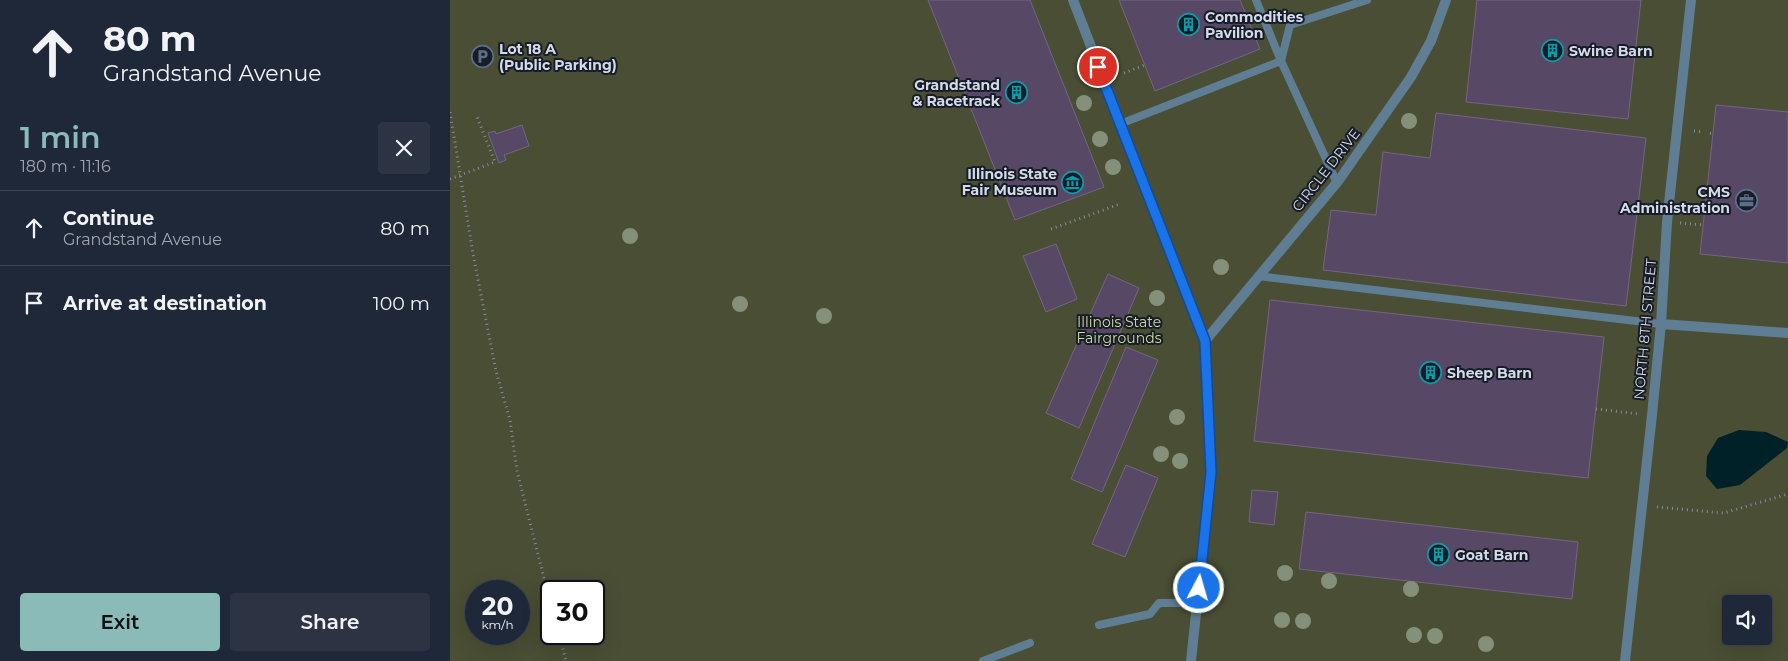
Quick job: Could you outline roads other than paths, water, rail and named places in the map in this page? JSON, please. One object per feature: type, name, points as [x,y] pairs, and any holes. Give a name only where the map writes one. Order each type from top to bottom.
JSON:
[{"type":"street","points":[[1073,0],[1205,341],[1211,472],[1191,661]]},
{"type":"street","name":"CIRCLE DRIVE","points":[[1205,341],[1337,182],[1411,77],[1431,41],[1446,0]]},
{"type":"street","name":"NORTH 8TH STREET","points":[[1624,661],[1652,415],[1661,324],[1667,222],[1691,0]]},
{"type":"street","points":[[1661,324],[1788,334]]},
{"type":"lane","points":[[1256,0],[1280,61],[1337,182]]},
{"type":"lane","points":[[1280,61],[1290,25],[1367,0]]},
{"type":"lane","points":[[1120,124],[1280,61]]},
{"type":"lane","points":[[1258,276],[1661,324]]},
{"type":"lane","points":[[1099,625],[1150,614],[1159,603],[1197,603]]},
{"type":"lane","points":[[983,661],[1030,643]]},
{"type":"place","name":"Commodities Pavilion","points":[[1189,25]]},
{"type":"place","name":"Swine Barn","points":[[1553,51]]},
{"type":"place","name":"Lot 18 A (Public Parking)","points":[[483,57]]},
{"type":"place","name":"Grandstand & Racetrack","points":[[1016,93]]},
{"type":"place","name":"Illinois State Fair Museum","points":[[1073,182]]},
{"type":"place","name":"CMS Administration","points":[[1746,200]]},
{"type":"place","name":"Sheep Barn","points":[[1431,373]]},
{"type":"place","name":"Goat Barn","points":[[1439,555]]},
{"type":"park label","name":"Illinois State Fairgrounds","points":[[1119,330]]}]
